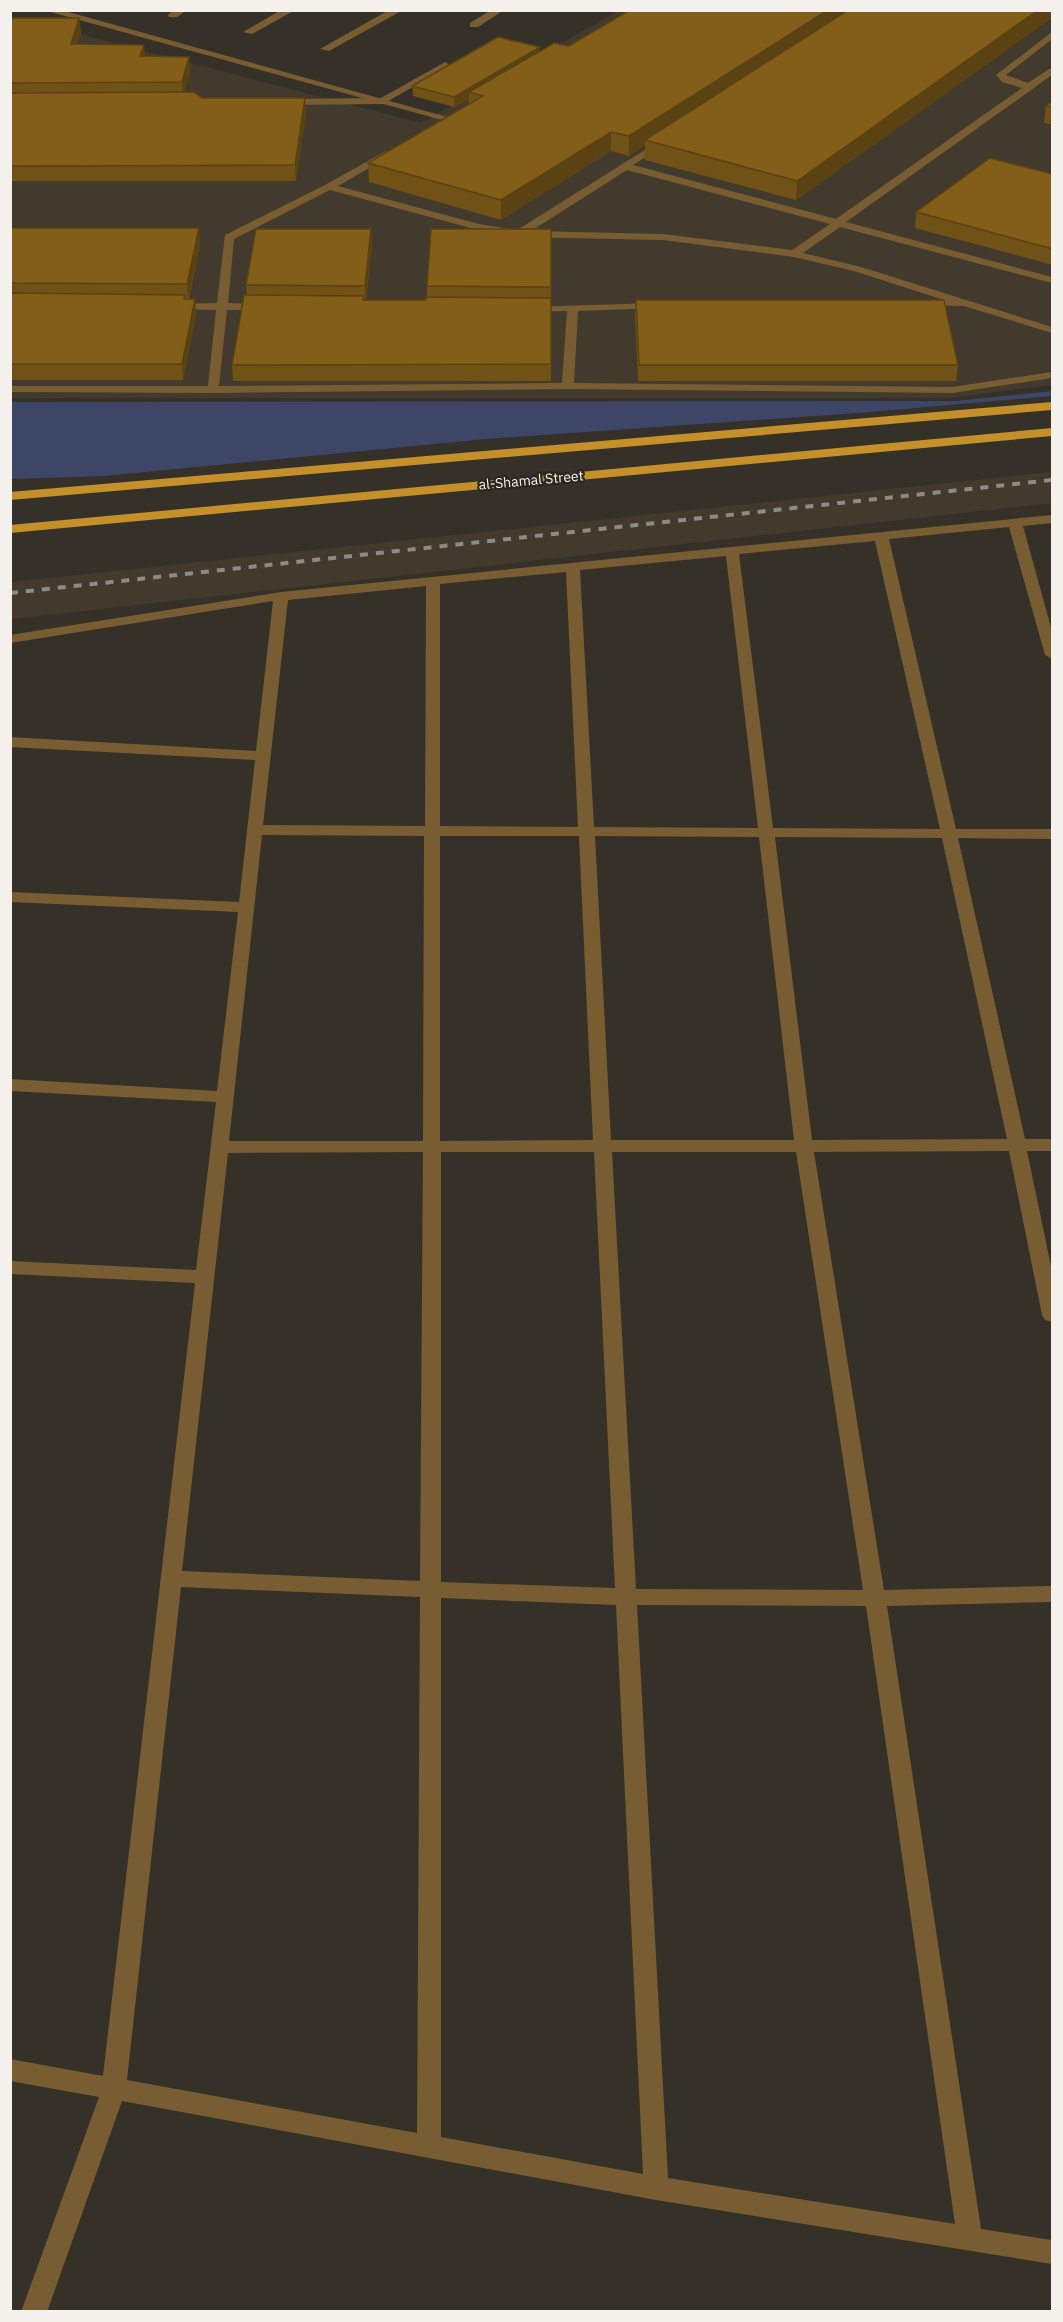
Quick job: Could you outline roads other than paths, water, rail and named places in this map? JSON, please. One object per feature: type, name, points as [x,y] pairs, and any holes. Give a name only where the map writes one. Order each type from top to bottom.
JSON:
[{"type":"highway","name":"al-Shamal Street","points":[[10,496],[1053,406]]},
{"type":"highway","name":"al-Shamal Street","points":[[10,529],[1053,432]]},
{"type":"highway","points":[[10,484],[174,483]]},
{"type":"street","points":[[48,10],[383,101],[441,121]]},
{"type":"street","points":[[248,32],[290,10]]},
{"type":"street","points":[[325,50],[398,10]]},
{"type":"street","points":[[474,25],[499,10]]},
{"type":"street","points":[[10,639],[281,596],[1053,519]]},
{"type":"street","points":[[1015,523],[1053,655]]},
{"type":"street","points":[[881,536],[950,834],[1053,1315]]},
{"type":"street","points":[[732,551],[768,833],[804,1146],[875,1598],[970,2238]]},
{"type":"street","points":[[573,567],[656,2188]]},
{"type":"street","points":[[429,2146],[433,581]]},
{"type":"street","points":[[34,2312],[114,2089],[281,596]]},
{"type":"street","points":[[10,742],[263,756]]},
{"type":"street","points":[[255,830],[1053,834]]},
{"type":"street","points":[[10,897],[246,907]]},
{"type":"street","points":[[10,1086],[225,1097]]},
{"type":"street","points":[[221,1148],[1053,1145]]},
{"type":"street","points":[[10,1267],[204,1277]]},
{"type":"street","points":[[171,1580],[626,1598],[875,1598],[1053,1594]]},
{"type":"street","points":[[10,2070],[656,2188],[1053,2252]]},
{"type":"lane","points":[[1030,87],[1005,80],[1001,75],[1053,35]]},
{"type":"lane","points":[[278,102],[383,101],[446,65]]},
{"type":"lane","points":[[794,254],[1053,71]]},
{"type":"lane","points":[[441,121],[457,112]]},
{"type":"lane","points":[[519,234],[673,135]]},
{"type":"lane","points":[[213,390],[229,237],[329,187],[398,147]]},
{"type":"lane","points":[[625,166],[1053,280]]},
{"type":"lane","points":[[329,187],[478,227],[519,234],[663,237],[794,254],[857,269],[1053,330]]},
{"type":"lane","points":[[915,303],[962,303]]},
{"type":"lane","points":[[164,306],[282,307]]},
{"type":"lane","points":[[515,309],[669,306]]},
{"type":"lane","points":[[568,386],[573,309]]},
{"type":"lane","points":[[10,389],[213,390],[568,386],[952,390],[1053,375]]},
{"type":"railway","points":[[10,593],[1052,480]]}]
